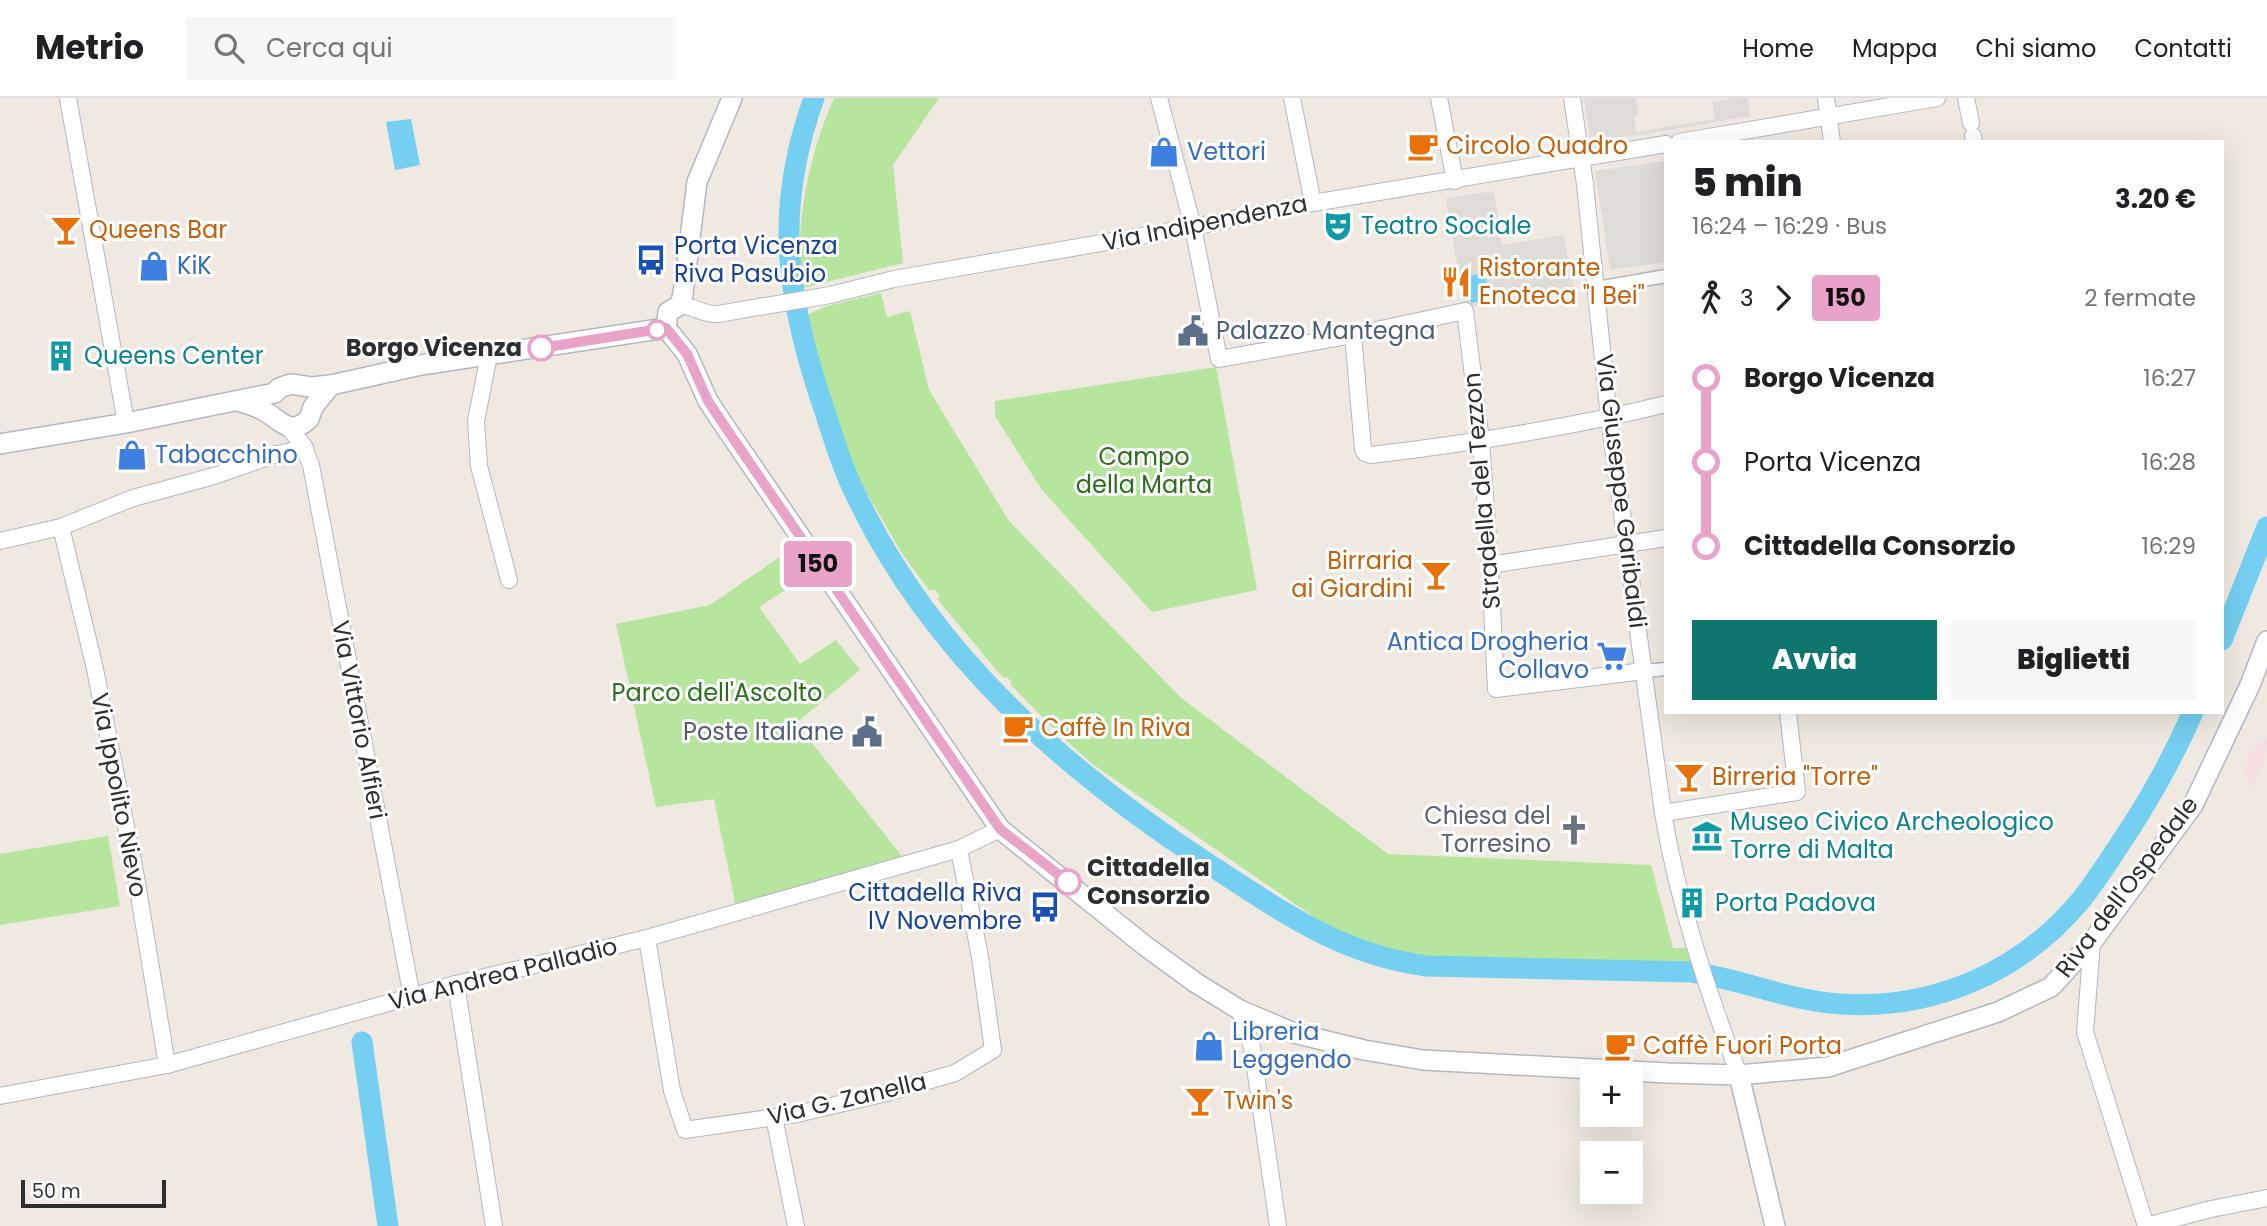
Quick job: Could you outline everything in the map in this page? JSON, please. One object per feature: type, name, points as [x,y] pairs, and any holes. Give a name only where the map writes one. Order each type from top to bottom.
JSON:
[{"type":"street","points":[[68,98],[126,423]]},
{"type":"street","points":[[0,444],[126,423],[275,393],[285,385],[331,385],[421,365],[666,328],[668,312],[680,305],[697,182],[732,98]]},
{"type":"street","points":[[1159,98],[1193,227],[1219,359],[1353,335],[1365,453],[1371,455],[1481,441],[1609,418],[1664,404]]},
{"type":"street","points":[[1292,98],[1313,203]]},
{"type":"street","points":[[1439,98],[1455,181]]},
{"type":"street","name":"Via Giuseppe Garibaldi","points":[[1572,98],[1597,288],[1609,418],[1663,813],[1670,852],[1694,945],[1739,1075]]},
{"type":"street","points":[[1826,98],[1832,140]]},
{"type":"street","points":[[1690,140],[1937,98]]},
{"type":"street","points":[[1966,98],[1973,134]]},
{"type":"street","name":"Via Indipendenza","points":[[680,305],[687,305],[709,315],[754,308],[830,295],[894,279],[1193,227],[1313,203],[1664,144]]},
{"type":"street","points":[[1597,288],[1664,276]]},
{"type":"street","name":"Stradella del Tezzon","points":[[1353,335],[1465,312],[1481,441],[1496,689],[1644,671]]},
{"type":"street","name":"Riva dell'Ospedale","points":[[666,328],[687,354],[708,401],[1000,829],[1144,944],[1196,983],[1240,1010],[1294,1033],[1364,1050],[1423,1060],[1739,1075],[1828,1067],[1998,1012],[2051,986],[2092,942],[2193,805],[2250,685],[2267,641]]},
{"type":"street","points":[[489,355],[476,421],[479,466],[509,580]]},
{"type":"street","points":[[297,385],[309,393],[311,413]]},
{"type":"street","points":[[236,401],[281,423],[299,425],[331,385]]},
{"type":"street","points":[[275,393],[271,404],[281,423],[283,445],[277,454]]},
{"type":"street","name":"Via Vittorio Alfieri","points":[[304,446],[311,413]]},
{"type":"street","name":"Via Vittorio Alfieri","points":[[281,423],[304,446],[311,465],[412,996]]},
{"type":"street","points":[[0,541],[61,527],[133,498],[214,476],[304,446]]},
{"type":"street","name":"Via Ippolito Nievo","points":[[61,527],[95,669],[136,877],[167,1065]]},
{"type":"street","points":[[1490,565],[1664,538]]},
{"type":"street","points":[[1644,671],[1664,669]]},
{"type":"street","points":[[1663,813],[1797,792],[1788,714]]},
{"type":"street","name":"Via Andrea Palladio","points":[[0,1096],[167,1065],[456,984],[646,938],[959,849],[1000,829]]},
{"type":"street","name":"Via G. Zanella","points":[[646,938],[672,1091],[685,1130],[774,1117],[886,1093],[955,1073],[993,1049],[980,957],[959,849]]},
{"type":"street","points":[[2092,942],[2085,1032],[2146,1226],[2267,1198]]},
{"type":"street","points":[[456,984],[494,1226]]},
{"type":"street","points":[[1240,1010],[1252,1047],[1278,1226]]},
{"type":"street","points":[[1739,1075],[1775,1226]]},
{"type":"street","points":[[774,1117],[796,1226]]},
{"type":"shaded area","points":[[1584,98],[1636,98],[1639,115],[1634,116],[1637,132],[1715,119],[1712,102],[1735,98],[1748,98],[1751,116],[1591,143]]},
{"type":"shaded area","points":[[1664,161],[1664,262],[1610,270],[1595,171]]},
{"type":"shaded area","points":[[1494,191],[1502,245],[1564,235],[1574,290],[1473,306],[1473,310],[1465,311],[1446,198]]},
{"type":"shaded area","points":[[2267,738],[2266,759],[2251,788],[2246,775],[2247,760],[2255,747]]},
{"type":"green space","points":[[834,98],[939,98],[893,165],[903,263],[799,289],[800,239],[806,191],[817,144]]},
{"type":"green space","points":[[881,293],[887,317],[910,311],[929,390],[1009,521],[1180,697],[1388,854],[1651,865],[1673,948],[1687,948],[1693,963],[1461,961],[1390,953],[1334,931],[1091,763],[1011,685],[1007,677],[1003,678],[938,600],[939,595],[935,590],[929,590],[903,555],[855,473],[805,316],[827,306]]},
{"type":"green space","name":"Campo della Marta","points":[[1216,367],[1257,590],[1152,612],[1042,490],[995,416],[995,401]]},
{"type":"green space","name":"Parco dell'Ascolto","points":[[784,554],[801,580],[759,607],[800,664],[836,640],[860,670],[796,723],[905,860],[736,907],[714,799],[656,807],[616,624],[710,605]]},
{"type":"green space","points":[[108,836],[120,906],[0,925],[0,854]]},
{"type":"water","points":[[411,119],[420,165],[395,170],[386,122]]},
{"type":"water","points":[[1485,273],[1490,300],[1471,303],[1467,276]]},
{"type":"waterway","points":[[814,98],[794,175],[789,248],[792,284],[808,358],[840,456],[854,491],[885,549],[921,604],[961,655],[1005,703],[1053,747],[1103,789],[1210,865],[1313,929],[1339,941],[1366,952],[1427,966],[1691,972],[1803,999],[1841,1004],[1876,1004],[1943,992],[2004,966],[2058,925],[2081,900],[2149,798],[2192,714]]},
{"type":"waterway","points":[[2224,635],[2267,527]]},
{"type":"waterway","points":[[362,1042],[388,1226]]},
{"type":"bus line","name":"150","points":[[541,348],[666,328],[687,354],[708,401],[1000,829],[1068,882]]},
{"type":"place","name":"Circolo Quadro","points":[[1423,146]]},
{"type":"place","name":"Vettori","points":[[1164,152]]},
{"type":"place","name":"Teatro Sociale","points":[[1338,226]]},
{"type":"place","name":"Queens Bar","points":[[66,230]]},
{"type":"place","name":"Porta Vicenza Riva Pasubio","points":[[651,260]]},
{"type":"place","name":"KiK","points":[[154,266]]},
{"type":"place","name":"Ristorante Enoteca \"I Bei\"","points":[[1456,282]]},
{"type":"place","name":"Palazzo Mantegna","points":[[1193,331]]},
{"type":"place","name":"Borgo Vicenza","points":[[541,348]]},
{"type":"place","name":"Queens Center","points":[[61,356]]},
{"type":"place","name":"Tabacchino","points":[[132,455]]},
{"type":"place","name":"Birraria ai Giardini","points":[[1436,575]]},
{"type":"place","name":"Antica Drogheria Collavo","points":[[1612,656]]},
{"type":"place","name":"Caffè In Riva","points":[[1018,728]]},
{"type":"place","name":"Poste Italiane","points":[[867,732]]},
{"type":"place","name":"Birreria \"Torre\"","points":[[1689,777]]},
{"type":"place","name":"Chiesa del Torresino","points":[[1574,830]]},
{"type":"place","name":"Museo Civico Archeologico Torre di Malta","points":[[1707,836]]},
{"type":"place","name":"Cittadella Consorzio","points":[[1068,882]]},
{"type":"place","name":"Porta Padova","points":[[1692,903]]},
{"type":"place","name":"Cittadella Riva IV Novembre","points":[[1045,907]]},
{"type":"place","name":"Libreria Leggendo","points":[[1209,1046]]},
{"type":"place","name":"Caffè Fuori Porta","points":[[1620,1046]]},
{"type":"place","name":"Twin's","points":[[1200,1101]]}]
